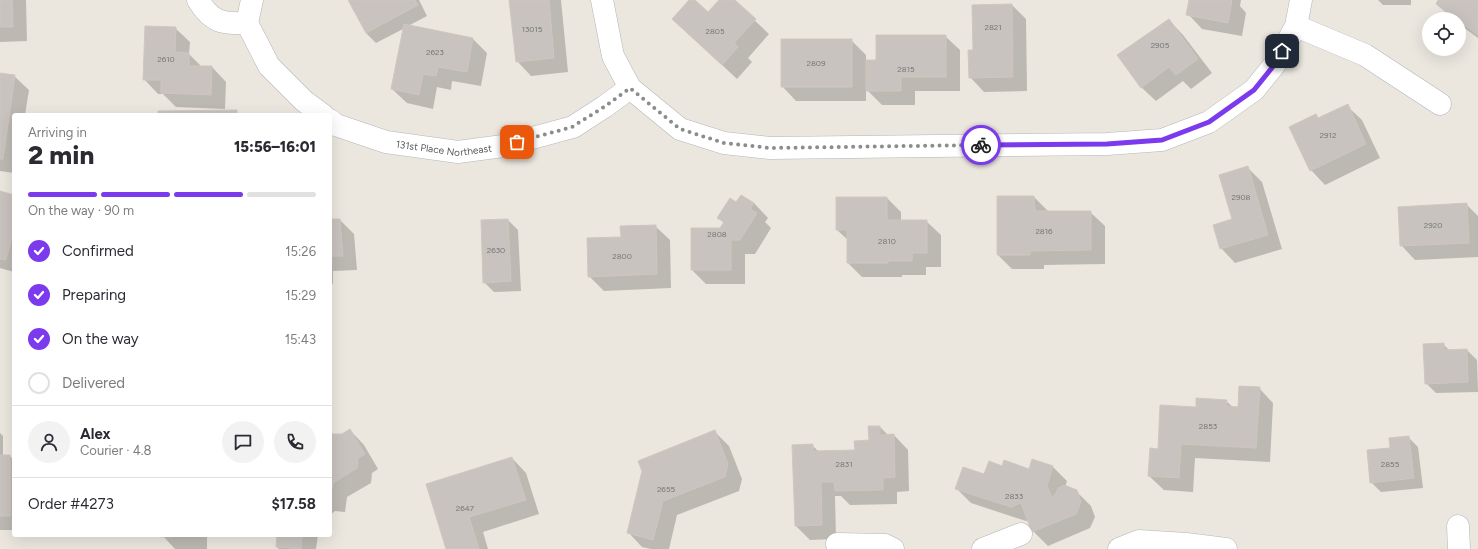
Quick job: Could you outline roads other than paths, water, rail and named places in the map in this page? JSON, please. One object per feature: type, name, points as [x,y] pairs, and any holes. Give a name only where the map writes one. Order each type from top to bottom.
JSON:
[{"type":"street","points":[[198,0],[203,8],[214,19],[227,24],[247,23]]},
{"type":"street","points":[[252,0],[247,23],[269,66],[300,108],[316,113]]},
{"type":"street","points":[[602,0],[613,56],[630,88],[680,129],[724,143],[770,148],[1107,144],[1162,140],[1209,122],[1254,90],[1275,64],[1296,26],[1301,0]]},
{"type":"street","points":[[1296,26],[1365,56],[1440,104]]},
{"type":"street","name":"131st Place Northeast","points":[[332,122],[336,125],[386,142],[458,152],[503,146],[572,127],[604,107],[630,88]]},
{"type":"street","points":[[1458,526],[1459,549]]},
{"type":"street","points":[[983,549],[1021,534]]},
{"type":"street","points":[[1119,549],[1140,541],[1186,544],[1226,549]]},
{"type":"street","points":[[837,544],[885,545],[893,549]]}]
